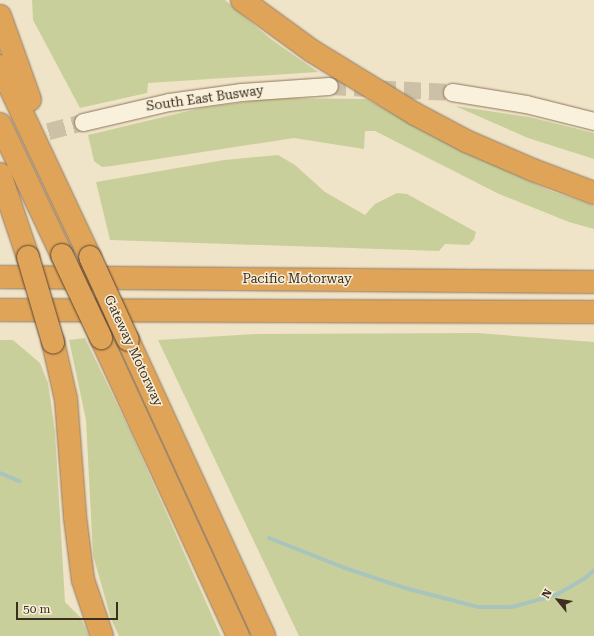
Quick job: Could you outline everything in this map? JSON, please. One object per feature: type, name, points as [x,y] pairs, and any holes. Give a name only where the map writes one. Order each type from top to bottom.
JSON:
[{"type":"highway","points":[[242,0],[362,84],[453,134],[533,170],[594,193]]},
{"type":"highway","points":[[256,0],[276,25]]},
{"type":"highway","points":[[0,16],[30,99],[50,146],[50,172]]},
{"type":"highway","name":"Gateway Motorway","points":[[0,66],[90,257],[260,627]]},
{"type":"highway","name":"Gateway Motorway","points":[[0,124],[101,338],[238,636]]},
{"type":"highway","points":[[0,174],[28,257],[53,342],[66,399],[77,548],[83,580],[102,636]]},
{"type":"highway","name":"Pacific Motorway","points":[[0,276],[594,282]]},
{"type":"highway","points":[[0,310],[594,312]]},
{"type":"highway","points":[[260,627],[279,636]]},
{"type":"lane","name":"South East Busway","points":[[83,122],[176,101],[241,92],[329,86]]},
{"type":"lane","points":[[452,92],[526,104],[594,121]]},
{"type":"green space","points":[[32,0],[225,0],[272,40],[318,72],[148,83],[147,93],[80,108],[33,20]]},
{"type":"green space","points":[[275,98],[366,99],[460,149],[551,191],[594,206],[594,229],[569,222],[499,194],[375,131],[365,131],[364,149],[294,138],[112,166],[102,167],[94,161],[88,135],[201,108]]},
{"type":"green space","points":[[455,106],[529,117],[594,133],[594,159],[528,138]]},
{"type":"green space","points":[[278,155],[295,165],[325,192],[365,215],[375,204],[397,193],[407,194],[476,232],[474,239],[469,245],[445,244],[439,251],[110,240],[96,182],[224,160]]},
{"type":"green space","points":[[477,333],[594,342],[594,636],[299,636],[158,340],[255,334]]},
{"type":"green space","points":[[85,338],[130,431],[221,636],[119,636],[111,619],[93,555],[86,420],[69,340]]},
{"type":"green space","points":[[0,340],[13,340],[40,363],[48,383],[55,432],[65,602],[81,618],[89,636],[0,636]]},
{"type":"waterway","points":[[0,473],[19,481]]},
{"type":"waterway","points":[[269,538],[345,568],[405,588],[478,607],[512,607],[556,595],[584,579],[594,570]]},
{"type":"tunnel","points":[[329,86],[452,92]]},
{"type":"tunnel","points":[[0,144],[83,122]]}]
